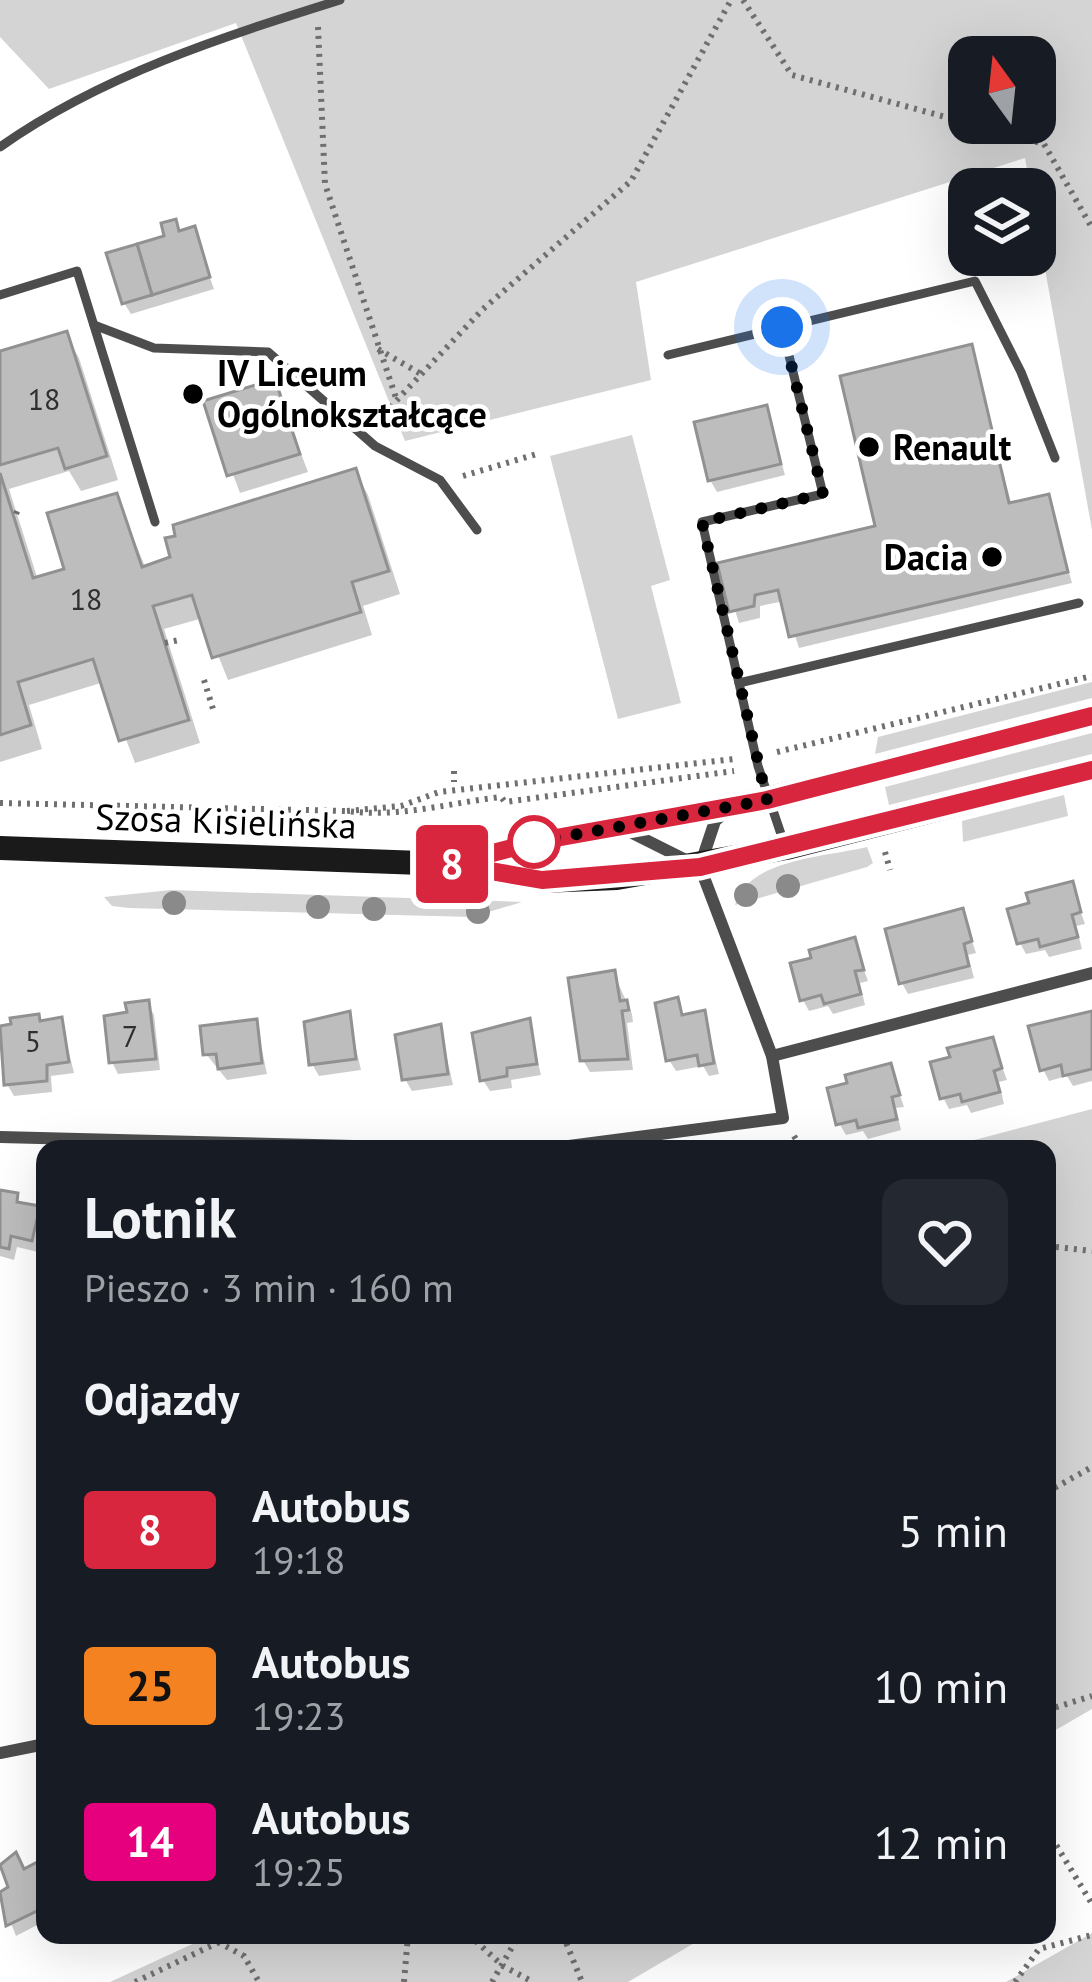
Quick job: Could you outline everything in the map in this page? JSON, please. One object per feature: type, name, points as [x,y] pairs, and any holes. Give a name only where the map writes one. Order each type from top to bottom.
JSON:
[{"type":"street","name":"Szosa Kisielińska","points":[[450,864],[767,800],[1092,716]]},
{"type":"street","name":"Szosa Kisielińska","points":[[0,848],[450,864],[542,880],[700,867],[1092,770]]},
{"type":"street","points":[[615,1140],[783,1118],[772,1056],[700,867],[715,821],[732,806]]},
{"type":"street","points":[[621,827],[700,867]]},
{"type":"street","points":[[772,1056],[1092,973]]},
{"type":"street","points":[[0,1137],[63,1140]]},
{"type":"street","points":[[0,1754],[36,1746]]},
{"type":"lane","points":[[0,147],[50,112],[159,62],[340,0]]},
{"type":"lane","points":[[0,295],[76,271],[155,522]]},
{"type":"lane","points":[[668,355],[975,280],[1021,372],[1055,458]]},
{"type":"lane","points":[[94,325],[154,349],[268,352],[363,435],[442,482],[477,530]]},
{"type":"lane","points":[[782,327],[823,494],[702,522],[767,800],[786,848]]},
{"type":"lane","points":[[739,683],[1079,603]]},
{"type":"path","points":[[363,435],[483,309],[631,181],[731,0]]},
{"type":"path","points":[[743,0],[792,75],[1043,145],[1092,228]]},
{"type":"path","points":[[316,8],[323,62],[325,184],[350,247],[377,349],[398,401]]},
{"type":"path","points":[[377,349],[422,374]]},
{"type":"path","points":[[442,482],[540,454]]},
{"type":"path","points":[[165,643],[179,640]]},
{"type":"path","points":[[346,811],[401,806],[439,792],[756,756],[1092,676]]},
{"type":"path","points":[[204,680],[213,710]]},
{"type":"path","points":[[454,771],[454,782]]},
{"type":"path","points":[[0,803],[346,811],[391,817],[456,802],[501,797],[505,802],[545,792],[734,771]]},
{"type":"path","points":[[882,842],[890,870]]},
{"type":"path","points":[[1056,1247],[1092,1251]]},
{"type":"path","points":[[1056,1487],[1092,1467]]},
{"type":"path","points":[[1056,1707],[1092,1696]]},
{"type":"path","points":[[1056,1845],[1092,1904]]},
{"type":"path","points":[[1015,1982],[1039,1949],[1092,1935]]},
{"type":"path","points":[[135,1982],[214,1944]]},
{"type":"path","points":[[222,1944],[244,1956],[259,1982]]},
{"type":"path","points":[[404,1982],[407,1944]]},
{"type":"path","points":[[479,1944],[503,1966],[533,1982]]},
{"type":"path","points":[[492,1982],[514,1944]]},
{"type":"path","points":[[566,1944],[582,1982]]},
{"type":"shaded area","points":[[0,0],[1092,0],[1092,530],[1046,276],[1056,276],[1056,168],[1027,168],[1025,158],[994,168],[948,168],[948,183],[636,282],[651,380],[405,441],[236,23],[49,89],[0,37]]},
{"type":"shaded area","points":[[632,435],[670,580],[651,586],[681,703],[618,719],[550,456]]},
{"type":"shaded area","points":[[1092,682],[1092,698],[875,754],[878,737]]},
{"type":"shaded area","points":[[1092,733],[1092,754],[889,805],[885,787]]},
{"type":"shaded area","points":[[1064,795],[1068,816],[963,842],[962,821]]},
{"type":"shaded area","points":[[867,847],[873,863],[867,867],[735,905],[742,890],[771,869]]},
{"type":"shaded area","points":[[171,890],[522,902],[472,917],[129,908],[112,906],[104,897]]},
{"type":"shaded area","points":[[1092,1109],[1092,1709],[1056,1730],[1056,1140],[974,1140]]},
{"type":"shaded area","points":[[1092,1933],[1092,1982],[1006,1982]]},
{"type":"shaded area","points":[[192,1944],[693,1944],[628,1982],[110,1982]]},
{"type":"building","points":[[176,219],[179,231],[195,226],[210,277],[152,295],[137,244],[164,236],[161,223]]},
{"type":"building","points":[[137,244],[152,295],[122,304],[106,253]]},
{"type":"building","points":[[67,331],[107,456],[65,469],[58,448],[0,465],[0,351]]},
{"type":"building","points":[[972,344],[1009,503],[1049,494],[1068,572],[789,637],[778,590],[755,595],[754,606],[729,612],[717,563],[875,526],[840,376]]},
{"type":"building","points":[[275,379],[300,454],[227,476],[203,401]]},
{"type":"building","points":[[767,405],[781,464],[708,481],[694,422]]},
{"type":"building","points":[[356,468],[389,571],[352,582],[361,612],[212,658],[192,595],[153,606],[189,720],[119,741],[93,659],[18,682],[31,725],[0,735],[0,473],[33,578],[64,569],[47,513],[117,493],[142,567],[170,557],[165,538],[175,536],[173,525]]},
{"type":"building","points":[[1073,881],[1081,912],[1072,915],[1078,937],[1040,947],[1038,939],[1017,944],[1007,909],[1029,903],[1026,893]]},
{"type":"building","points":[[963,908],[972,941],[964,944],[969,966],[899,984],[885,929]]},
{"type":"building","points":[[855,937],[864,970],[855,971],[861,994],[824,1004],[821,995],[800,1001],[790,963],[811,958],[809,950]]},
{"type":"building","points":[[615,970],[620,1001],[627,1000],[629,1010],[622,1011],[628,1059],[580,1061],[568,978]]},
{"type":"building","points":[[678,997],[682,1015],[705,1010],[714,1063],[699,1066],[697,1055],[666,1061],[655,1003]]},
{"type":"building","points":[[149,1000],[156,1059],[109,1063],[104,1016],[127,1012],[125,1003]]},
{"type":"building","points":[[350,1011],[356,1059],[309,1065],[304,1022]]},
{"type":"building","points":[[1092,1011],[1092,1069],[1063,1076],[1061,1065],[1040,1071],[1028,1026]]},
{"type":"building","points":[[39,1014],[40,1021],[62,1017],[69,1062],[47,1065],[47,1081],[4,1085],[0,1026],[11,1024],[10,1018]]},
{"type":"building","points":[[530,1018],[537,1064],[507,1068],[507,1076],[480,1081],[472,1033]]},
{"type":"building","points":[[257,1019],[262,1063],[218,1069],[216,1054],[203,1055],[200,1026]]},
{"type":"building","points":[[441,1024],[448,1074],[402,1080],[395,1035]]},
{"type":"building","points":[[993,1037],[1002,1068],[994,1071],[1000,1092],[962,1102],[960,1094],[940,1099],[930,1062],[950,1057],[947,1048]]},
{"type":"building","points":[[891,1063],[900,1095],[892,1097],[897,1119],[858,1128],[856,1120],[836,1125],[827,1088],[847,1083],[845,1075]]},
{"type":"building","points":[[0,1190],[18,1193],[17,1202],[36,1205],[36,1224],[32,1241],[11,1236],[9,1249],[0,1247]]},
{"type":"building","points":[[16,1852],[24,1869],[36,1863],[36,1911],[6,1926],[0,1892],[8,1887],[0,1865]]},
{"type":"bus line","name":"8","points":[[1092,716],[767,800],[539,841],[450,864],[542,880],[617,878],[700,867],[1092,770]]},
{"type":"place","name":"IV Liceum Ogólnokształcące","points":[[193,394]]},
{"type":"place","name":"Renault","points":[[869,447]]},
{"type":"place","name":"Dacia","points":[[992,557]]},
{"type":"route","points":[[534,842],[767,800],[702,522],[823,494],[782,327]]}]
